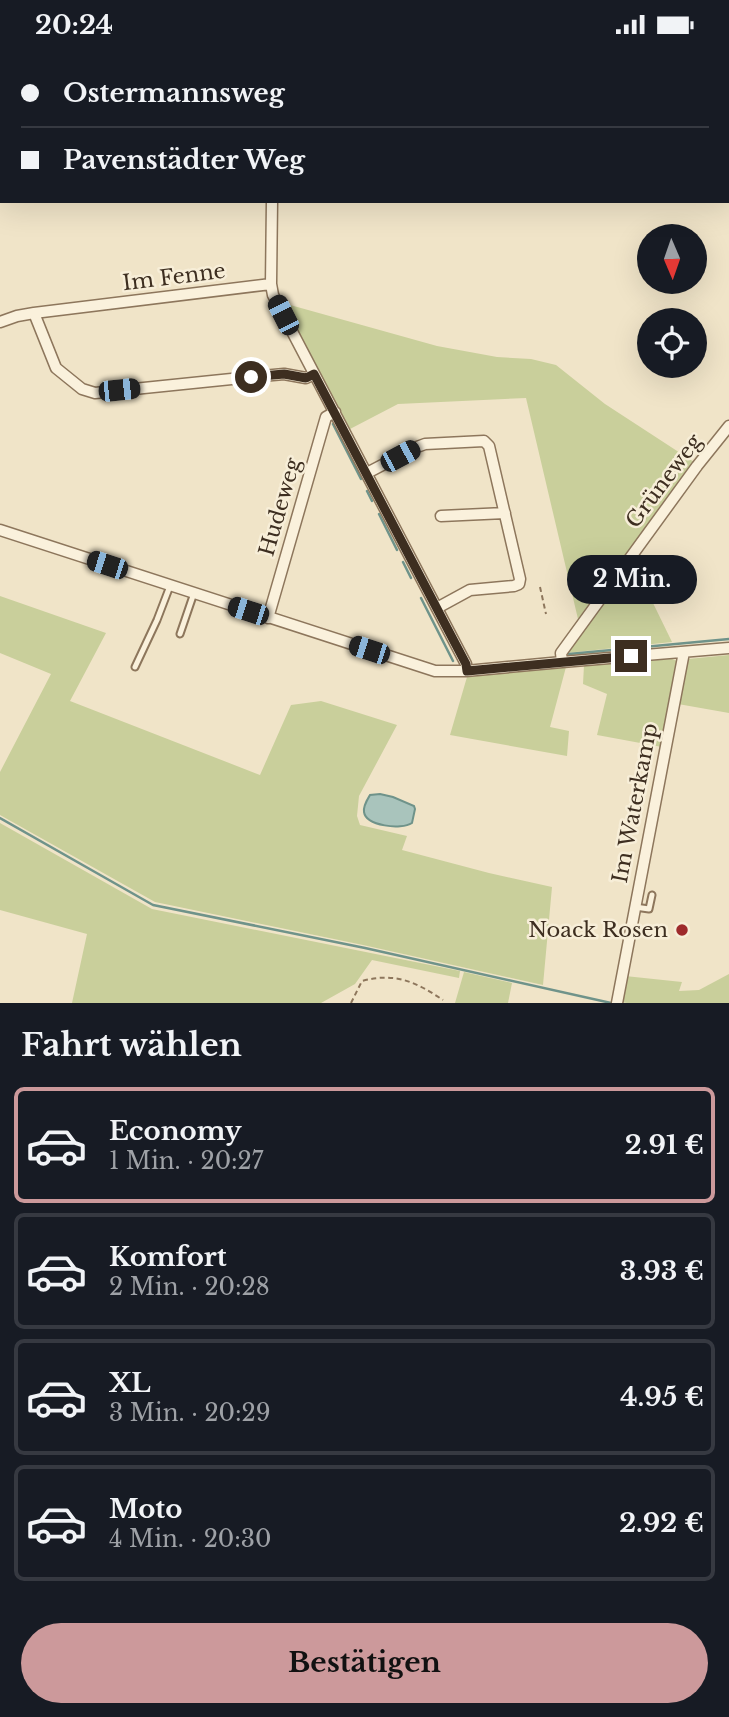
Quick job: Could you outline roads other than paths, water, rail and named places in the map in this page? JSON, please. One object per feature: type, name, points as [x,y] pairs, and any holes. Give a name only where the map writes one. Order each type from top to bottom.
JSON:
[{"type":"street","points":[[272,203],[273,295],[466,664],[467,671]]},
{"type":"street","name":"Im Fenne","points":[[0,322],[34,313],[271,284]]},
{"type":"street","points":[[34,313],[56,368],[82,389],[95,393],[284,374],[306,378],[314,374]]},
{"type":"street","name":"Hudeweg","points":[[268,618],[326,417],[335,412]]},
{"type":"street","name":"Grüneweg","points":[[562,662],[561,653],[729,426]]},
{"type":"street","points":[[367,473],[425,444],[484,441],[489,446],[519,584],[470,590],[437,608]]},
{"type":"street","points":[[441,516],[505,513]]},
{"type":"street","points":[[0,530],[435,671],[467,671],[729,648]]},
{"type":"street","name":"Im Waterkamp","points":[[617,1003],[684,652]]},
{"type":"lane","points":[[135,667],[170,586]]},
{"type":"lane","points":[[180,634],[194,593]]},
{"type":"lane","points":[[635,907],[649,909],[652,895]]},
{"type":"water","points":[[380,794],[414,806],[412,823],[400,826],[385,825],[366,817],[365,803],[370,795]]},
{"type":"waterway","points":[[333,424],[361,479]]},
{"type":"waterway","points":[[367,491],[372,501]]},
{"type":"waterway","points":[[379,514],[397,550]]},
{"type":"waterway","points":[[403,562],[411,578]]},
{"type":"waterway","points":[[421,598],[453,661]]},
{"type":"waterway","points":[[569,654],[729,639]]},
{"type":"waterway","points":[[0,818],[153,905],[365,948],[611,1003]]},
{"type":"place","name":"Noack Rosen","points":[[682,930]]}]
